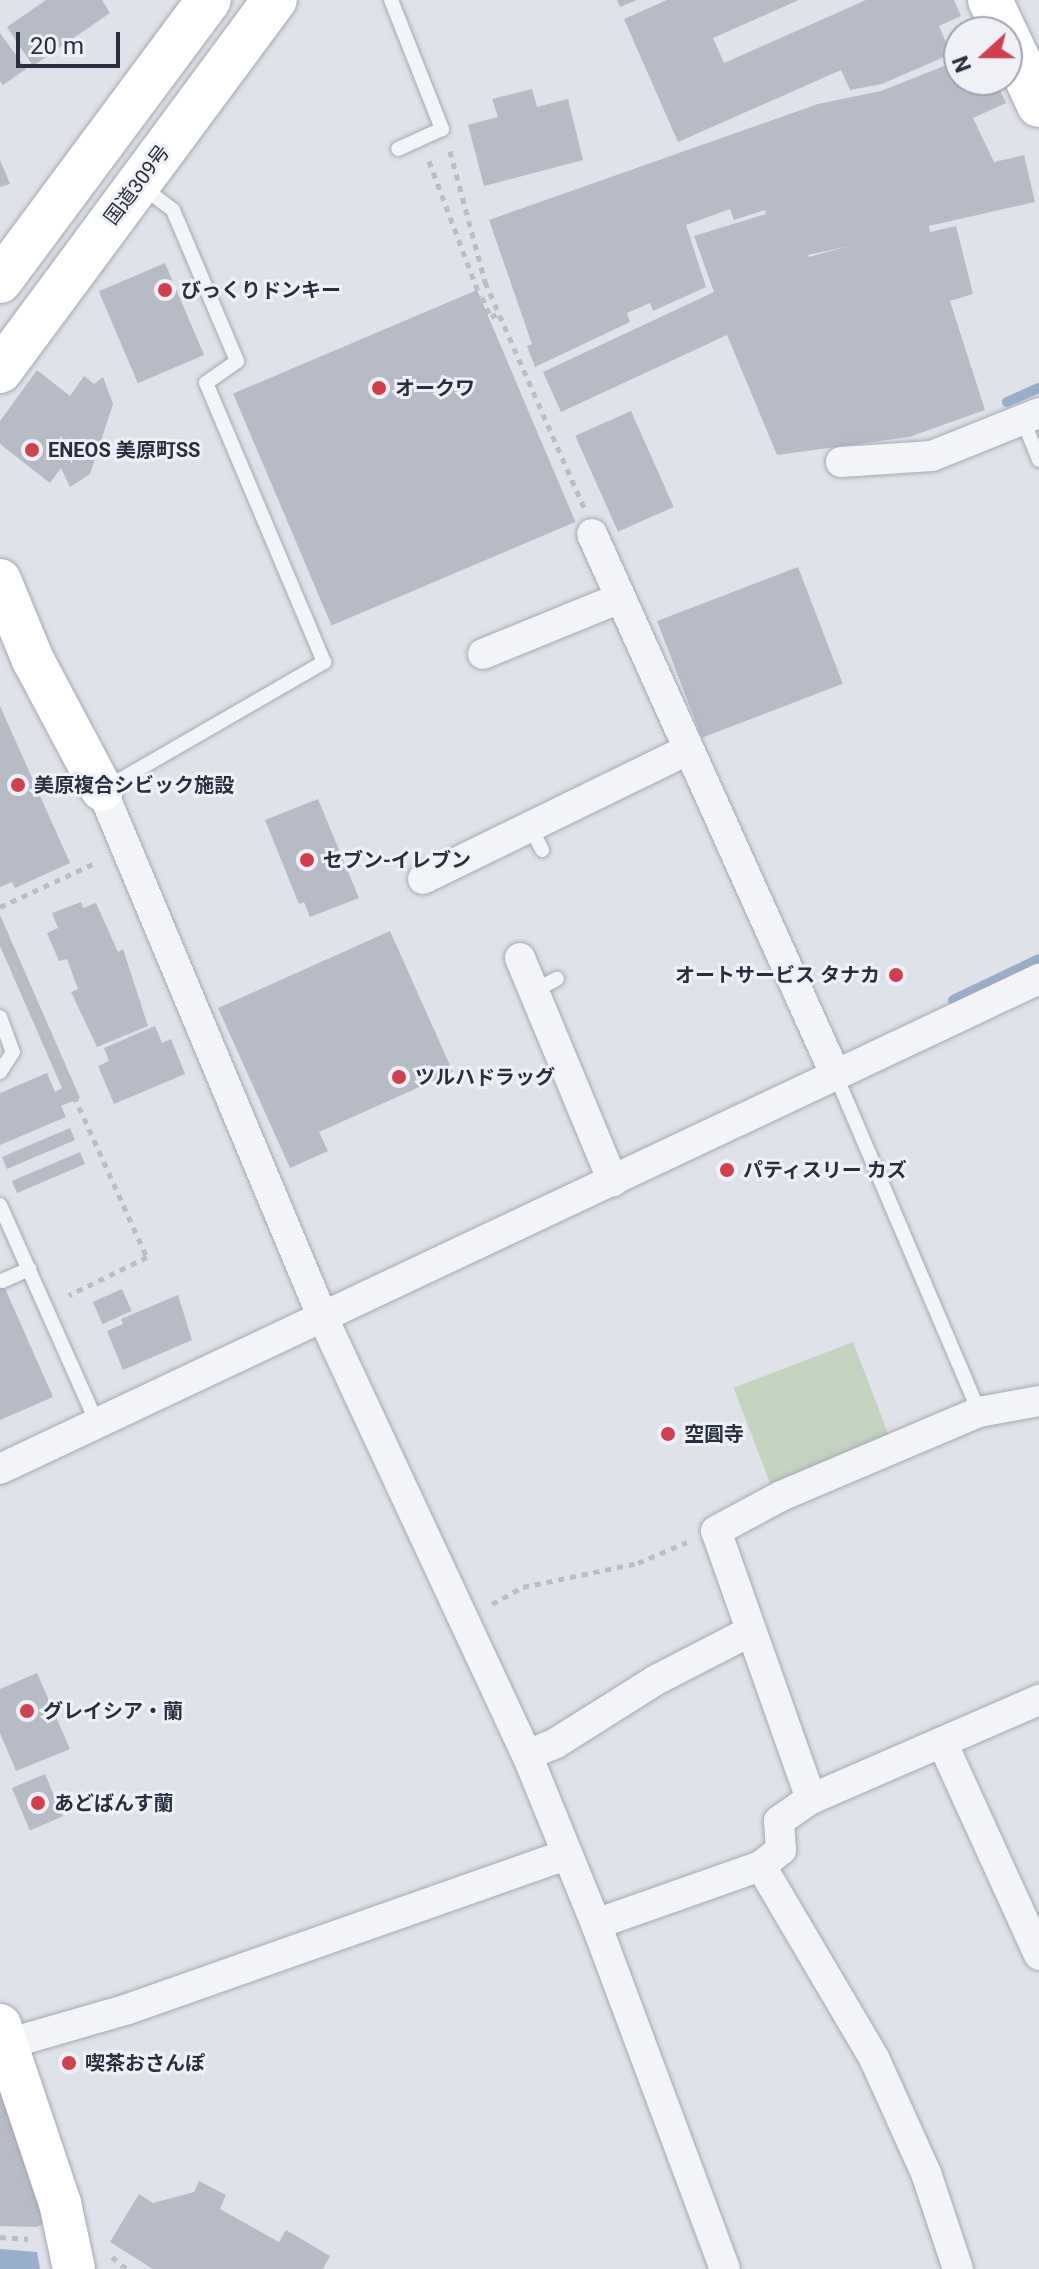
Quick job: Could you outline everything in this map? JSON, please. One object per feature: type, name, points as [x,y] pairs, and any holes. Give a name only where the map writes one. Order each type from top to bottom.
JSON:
[{"type":"main road","points":[[0,281],[209,0]]},
{"type":"main road","name":"国道309号","points":[[0,371],[275,0]]},
{"type":"main road","points":[[1023,71],[1039,105]]},
{"type":"street","points":[[841,462],[932,456],[1031,416]]},
{"type":"street","points":[[592,534],[618,599],[836,1076]]},
{"type":"street","points":[[0,580],[33,660],[102,790],[323,1318],[527,1755],[596,1924],[725,2269]]},
{"type":"street","points":[[483,654],[618,599]]},
{"type":"street","points":[[423,879],[536,839],[687,750]]},
{"type":"street","points":[[520,958],[546,985],[613,1181]]},
{"type":"street","points":[[0,1469],[1039,979]]},
{"type":"street","points":[[811,1799],[749,1632],[716,1531],[781,1496],[979,1412],[1039,1401]]},
{"type":"street","points":[[527,1755],[556,1743],[656,1680],[749,1632]]},
{"type":"street","points":[[596,1924],[761,1866],[781,1850],[779,1821],[811,1799],[1039,1700]]},
{"type":"street","points":[[942,1742],[1039,1955]]},
{"type":"street","points":[[74,2269],[60,2203],[2,2038],[128,2009],[567,1854]]},
{"type":"street","points":[[761,1866],[874,2058],[926,2173],[958,2269]]},
{"type":"lane","points":[[391,0],[442,129],[398,149]]},
{"type":"lane","points":[[102,790],[324,662],[206,383],[237,361],[173,210],[137,183]]},
{"type":"lane","points":[[1031,416],[1039,460]]},
{"type":"lane","points":[[0,1017],[13,1052],[0,1072]]},
{"type":"lane","points":[[836,1076],[979,1412]]},
{"type":"lane","points":[[0,1205],[97,1423]]},
{"type":"lane","points":[[2,1281],[29,1269]]},
{"type":"path","points":[[442,129],[499,313],[552,429],[592,534]]},
{"type":"path","points":[[450,150],[428,159],[481,297],[491,317],[499,313]]},
{"type":"path","points":[[0,907],[101,860]]},
{"type":"path","points":[[0,932],[147,1257],[67,1293],[74,1307]]},
{"type":"path","points":[[0,1126],[72,1093]]},
{"type":"path","points":[[464,1621],[523,1587],[638,1563],[716,1531]]},
{"type":"green space","points":[[853,1342],[890,1439],[771,1485],[734,1388]]},
{"type":"water","points":[[0,2249],[37,2252],[40,2269],[0,2269]]},
{"type":"building","points":[[46,0],[102,0],[110,13],[33,66],[7,27]]},
{"type":"building","points":[[617,0],[637,0],[620,7]]},
{"type":"building","points":[[667,0],[799,0],[713,38],[724,63],[866,0],[954,0],[961,16],[943,16],[943,24],[939,26],[943,35],[943,57],[882,84],[850,90],[841,70],[678,142],[624,19]]},
{"type":"building","points":[[0,33],[26,69],[3,85],[0,81]]},
{"type":"building","points":[[943,66],[943,96],[1003,96],[1006,103],[973,118],[994,162],[1024,155],[1035,202],[929,226],[930,232],[956,226],[973,294],[950,301],[985,410],[909,437],[777,455],[727,335],[561,412],[543,372],[714,292],[694,236],[766,214],[765,210],[734,220],[730,209],[686,225],[706,287],[653,311],[650,303],[627,313],[630,322],[535,367],[527,346],[532,344],[489,220],[818,104],[881,91]],"holes":[[[849,246],[809,257],[808,255]]]},
{"type":"building","points":[[532,89],[537,107],[568,99],[583,160],[484,186],[468,125],[498,117],[492,99]]},
{"type":"building","points":[[0,160],[10,184],[0,187]]},
{"type":"building","points":[[165,263],[204,355],[138,383],[99,291]]},
{"type":"building","points":[[477,290],[575,522],[332,626],[233,394]]},
{"type":"building","points":[[37,370],[70,396],[84,376],[94,384],[103,377],[113,404],[90,474],[70,487],[61,468],[50,483],[0,444],[0,421]]},
{"type":"building","points":[[631,411],[674,507],[618,532],[575,436]]},
{"type":"building","points":[[798,567],[843,684],[702,738],[657,621]]},
{"type":"building","name":"美原複合シビック施設","points":[[0,706],[70,863],[15,888],[12,882],[0,887]]},
{"type":"building","points":[[318,799],[359,898],[310,917],[304,902],[299,904],[265,820]]},
{"type":"building","points":[[81,902],[83,908],[96,903],[118,952],[123,949],[148,1026],[97,1047],[71,992],[78,989],[67,959],[59,961],[47,933],[58,928],[52,913]]},
{"type":"building","points":[[0,915],[80,1098],[61,1106],[66,1117],[0,1145],[0,1093],[47,1073],[55,1092],[62,1088],[0,946]]},
{"type":"building","points":[[390,931],[453,1072],[319,1132],[328,1151],[290,1168],[218,1008]]},
{"type":"building","points":[[155,1026],[162,1043],[171,1039],[185,1074],[114,1104],[98,1066],[109,1061],[104,1048]]},
{"type":"building","points":[[70,1128],[75,1140],[7,1169],[2,1157]]},
{"type":"building","points":[[80,1152],[85,1164],[17,1193],[12,1181]]},
{"type":"building","points":[[0,1277],[53,1397],[0,1420]]},
{"type":"building","points":[[122,1289],[132,1311],[103,1324],[93,1302]]},
{"type":"building","points":[[178,1295],[192,1340],[123,1370],[107,1331],[123,1324],[121,1319]]},
{"type":"building","name":"グレイシア・蘭","points":[[37,1673],[70,1749],[16,1771],[0,1733],[0,1689]]},
{"type":"building","name":"あどばんす蘭","points":[[45,1774],[63,1816],[30,1830],[12,1788]]},
{"type":"building","points":[[0,2085],[47,2222],[37,2227],[0,2226]]},
{"type":"building","points":[[199,2181],[226,2195],[220,2209],[279,2242],[286,2230],[330,2256],[323,2269],[153,2269],[110,2242],[139,2194],[153,2203],[194,2192]]},
{"type":"waterway","points":[[1007,402],[1039,388]]},
{"type":"waterway","points":[[953,1000],[1039,959]]},
{"type":"place","name":"びっくりドンキー","points":[[165,290]]},
{"type":"place","name":"オークワ","points":[[379,388]]},
{"type":"place","name":"ENEOS 美原町SS","points":[[32,450]]},
{"type":"place","name":"美原複合シビック施設","points":[[18,785]]},
{"type":"place","name":"セブン-イレブン","points":[[307,860]]},
{"type":"place","name":"オートサービス タナカ","points":[[896,975]]},
{"type":"place","name":"ツルハドラッグ","points":[[399,1077]]},
{"type":"place","name":"パティスリー カズ","points":[[727,1170]]},
{"type":"place","name":"空圓寺","points":[[668,1434]]},
{"type":"place","name":"グレイシア・蘭","points":[[27,1711]]},
{"type":"place","name":"あどばんす蘭","points":[[38,1803]]},
{"type":"place","name":"喫茶おさんぽ","points":[[69,2063]]}]
